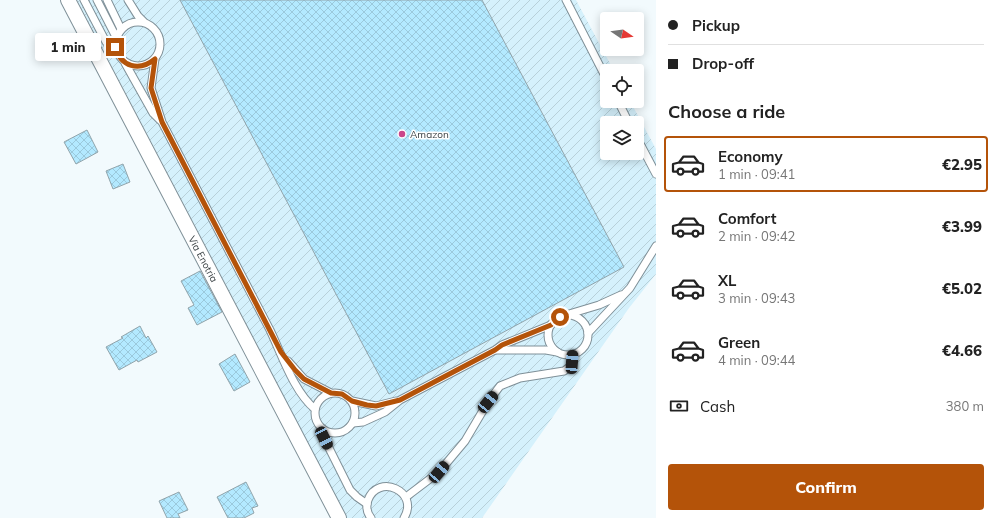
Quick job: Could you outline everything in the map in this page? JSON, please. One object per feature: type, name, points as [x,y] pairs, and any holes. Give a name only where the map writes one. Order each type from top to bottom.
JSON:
[{"type":"street","name":"Via Enotria","points":[[68,0],[339,518]]},
{"type":"lane","points":[[84,0],[106,42],[110,46],[115,47]]},
{"type":"lane","points":[[97,0],[116,37]]},
{"type":"lane","points":[[107,0],[121,29]]},
{"type":"lane","points":[[128,0],[138,16],[155,29],[160,41],[158,53],[155,59],[151,88],[162,122],[281,352],[301,394],[315,409]]},
{"type":"lane","points":[[566,0],[600,66]]},
{"type":"lane","points":[[144,22],[132,22],[121,29],[116,37],[115,47],[117,53],[125,63],[153,113],[162,122]]},
{"type":"lane","points":[[125,63],[138,66],[150,63],[155,59]]},
{"type":"lane","points":[[644,151],[656,174]]},
{"type":"lane","points":[[588,333],[630,288],[656,246]]},
{"type":"lane","points":[[353,423],[363,422],[385,412],[400,400],[502,345],[551,325],[560,317],[599,305],[623,294]]},
{"type":"lane","points":[[495,350],[546,350],[558,352],[564,355],[582,350],[586,345],[588,333],[587,327],[578,318],[566,315]]},
{"type":"lane","points":[[551,325],[549,331],[550,343],[558,352]]},
{"type":"lane","points":[[281,352],[304,379],[331,393],[342,394],[352,401],[376,406],[400,400]]},
{"type":"lane","points":[[406,497],[439,472],[465,441],[488,402],[500,386],[520,378],[564,371],[571,366],[572,354]]},
{"type":"lane","points":[[331,393],[321,399],[315,409],[316,420],[323,430],[324,438],[350,490],[357,498],[367,504]]},
{"type":"lane","points":[[323,430],[340,433],[350,428],[353,423],[355,412],[352,401]]},
{"type":"lane","points":[[371,518],[367,510],[367,504],[372,494],[381,487],[387,486],[398,489],[406,497],[408,509],[404,518]]},
{"type":"shaded area","points":[[77,0],[576,0],[600,45],[600,56],[606,56],[610,64],[600,64],[600,108],[634,108],[638,116],[600,116],[600,160],[644,160],[644,127],[656,149],[656,274],[629,308],[482,518],[346,518]]},
{"type":"building","name":"Amazon","points":[[180,0],[482,0],[624,267],[389,394]]},
{"type":"building","points":[[87,130],[98,152],[76,164],[64,142]]},
{"type":"building","points":[[123,164],[130,182],[113,189],[106,171]]},
{"type":"building","points":[[200,271],[222,312],[197,325],[188,308],[194,305],[181,281]]},
{"type":"building","points":[[140,326],[146,338],[148,336],[157,352],[138,362],[137,360],[119,370],[106,347],[123,338],[121,337]]},
{"type":"building","points":[[235,354],[250,382],[234,391],[219,364]]},
{"type":"building","points":[[246,482],[258,506],[252,508],[254,513],[244,518],[228,518],[217,497]]},
{"type":"building","points":[[179,492],[188,510],[178,514],[180,518],[167,518],[159,501]]},
{"type":"place","name":"Amazon","points":[[402,134]]},
{"type":"route","points":[[115,47],[121,59],[131,66],[144,66],[155,59],[151,88],[162,122],[281,352],[304,379],[331,393],[342,394],[352,401],[376,406],[400,400],[502,345],[551,325],[560,317]]}]
